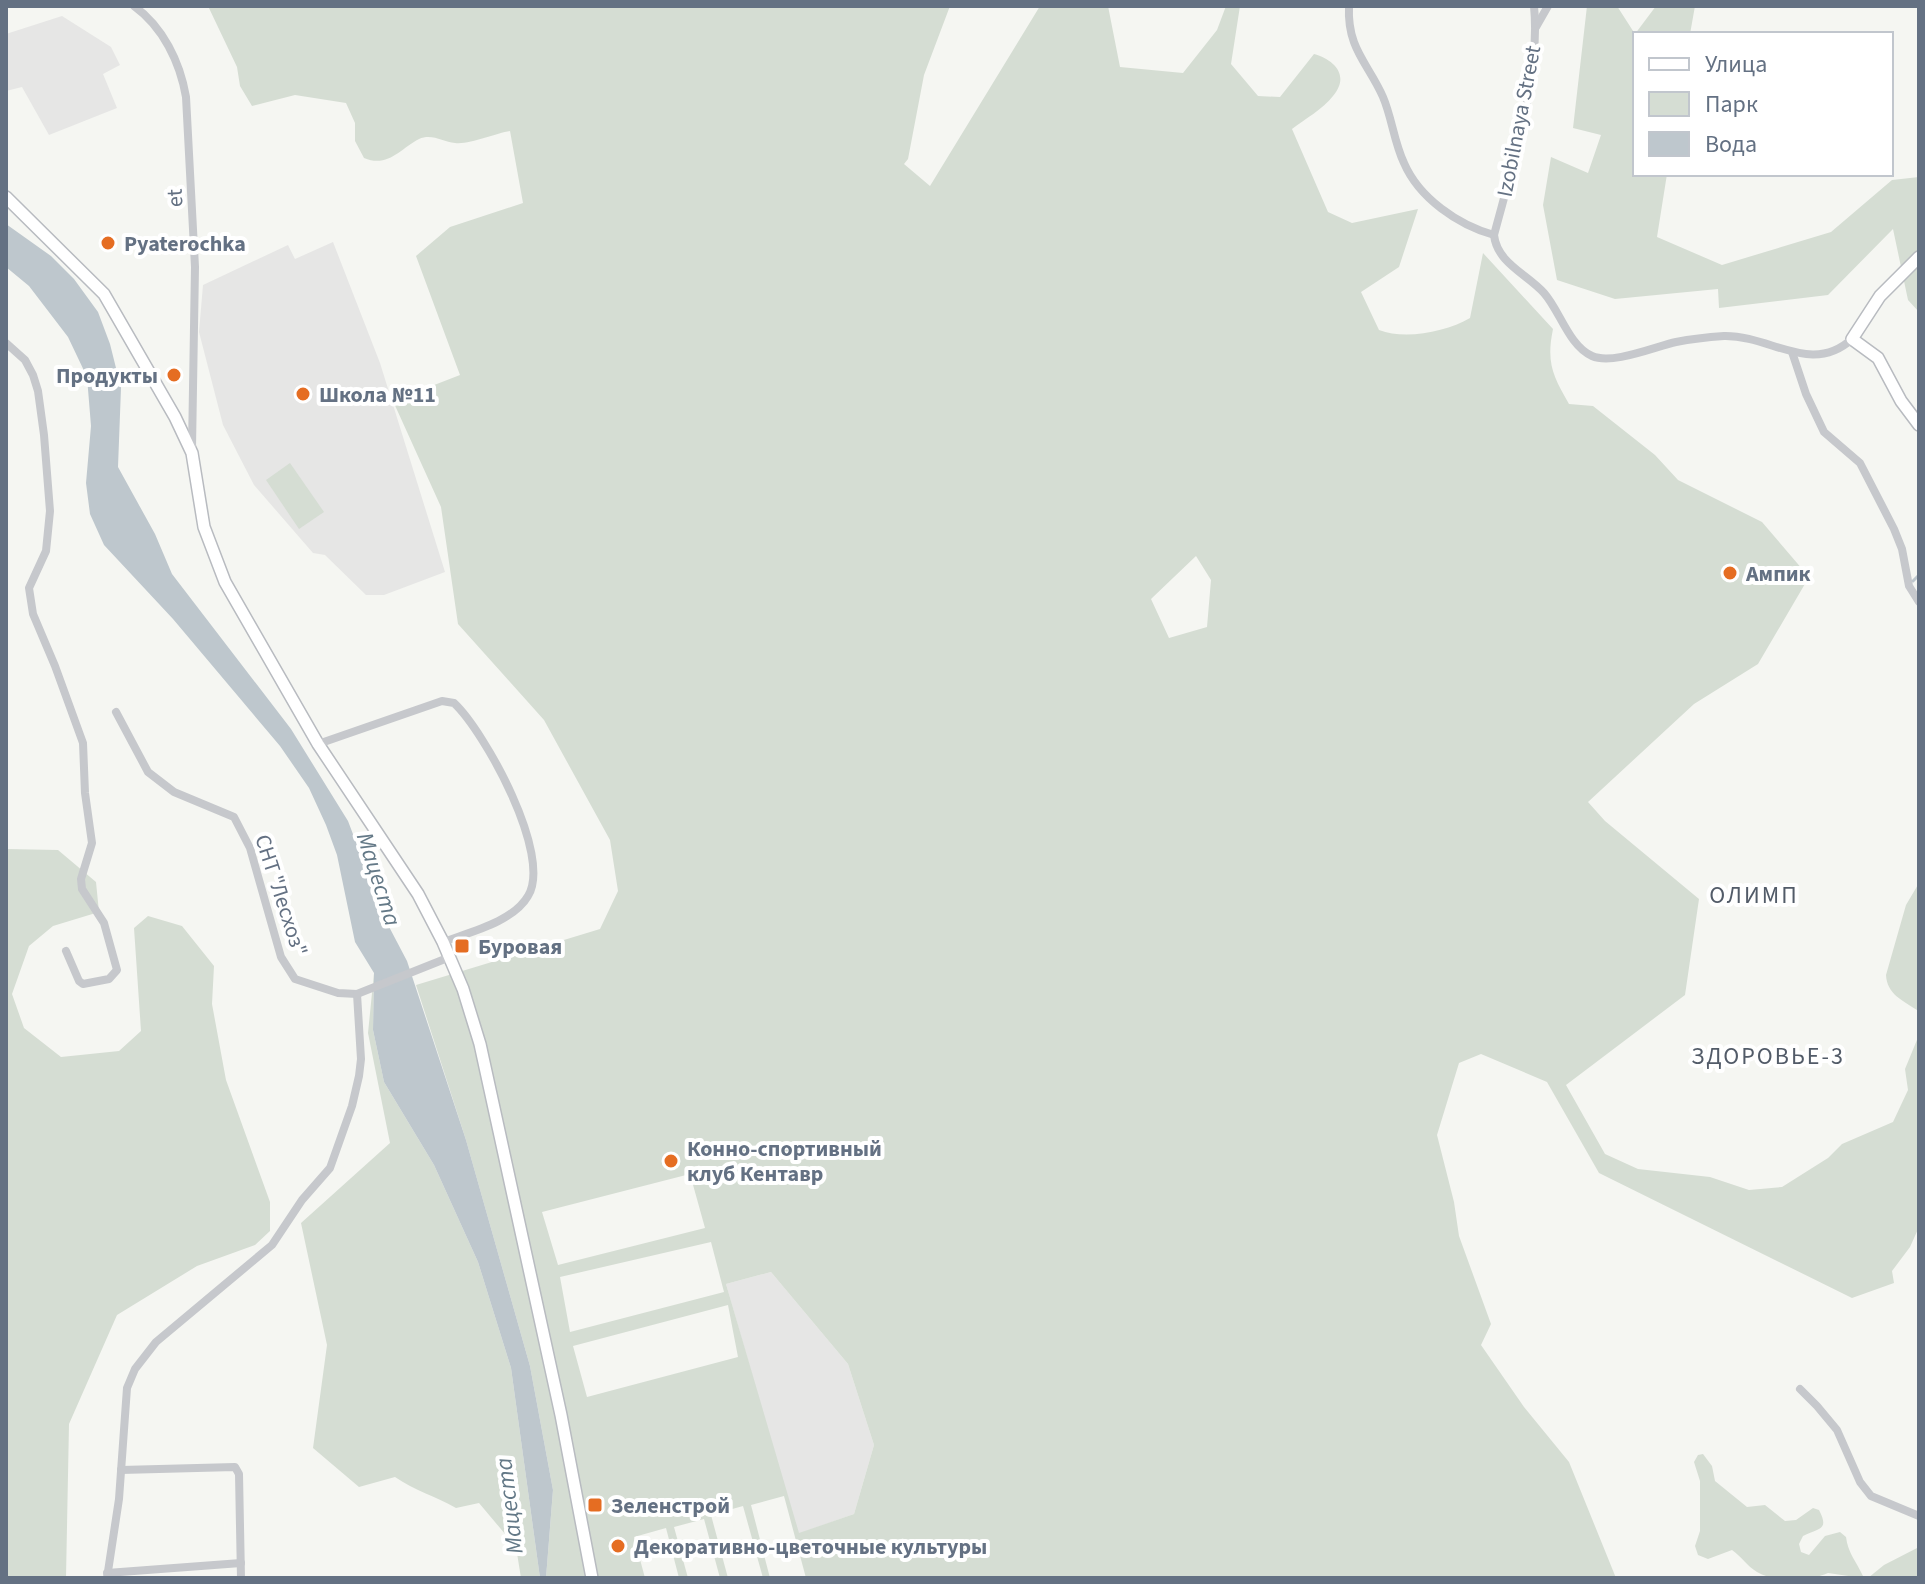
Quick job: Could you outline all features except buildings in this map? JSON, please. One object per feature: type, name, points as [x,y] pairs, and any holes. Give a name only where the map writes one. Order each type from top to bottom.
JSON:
[{"type":"main road","points":[[6,197],[104,294],[175,417],[192,453],[198,503],[212,554],[236,602],[318,744],[401,865],[450,957],[480,1044],[561,1415],[592,1578]]},
{"type":"main road","points":[[1919,257],[1880,296],[1852,339],[1878,358],[1901,401],[1919,425]]},
{"type":"street","name":"et","points":[[134,6],[157,28],[168,46],[182,78],[186,97],[195,267],[192,453]]},
{"type":"street","points":[[1349,6],[1351,34],[1356,49],[1383,97],[1410,175],[1429,197],[1454,217],[1494,235],[1504,259],[1543,291],[1582,348],[1594,357],[1610,358],[1678,341],[1727,336],[1764,342],[1792,352],[1820,355],[1852,339]]},
{"type":"street","name":"Izobilnaya Street","points":[[1494,235],[1527,100],[1536,28],[1534,6]]},
{"type":"street","points":[[1536,28],[1548,6]]},
{"type":"street","points":[[6,343],[25,360],[38,391],[50,511],[46,551],[29,588],[33,614],[83,743],[85,793],[92,843],[81,879],[82,889],[104,923],[117,970],[109,979],[83,984],[66,951]]},
{"type":"street","points":[[1792,352],[1806,394],[1824,432],[1860,463],[1894,529],[1902,549],[1909,586],[1919,602]]},
{"type":"street","points":[[318,744],[442,701],[454,703],[478,735],[528,832],[534,856],[534,879],[528,896],[513,912],[443,942]]},
{"type":"street","name":"СНТ \"Лесхоз\"","points":[[116,712],[148,772],[174,792],[234,817],[250,848],[281,957],[295,979],[338,993],[362,993]]},
{"type":"street","points":[[241,1563],[107,1575],[121,1470],[127,1388],[135,1369],[156,1342],[272,1245],[302,1200],[330,1168],[355,1095],[361,1059],[362,993],[450,957]]},
{"type":"street","points":[[1800,1389],[1837,1430],[1860,1482],[1871,1496],[1919,1516]]},
{"type":"street","points":[[121,1470],[235,1467],[239,1474],[241,1578]]},
{"type":"shaded area","points":[[62,16],[111,47],[120,65],[103,74],[117,108],[49,135],[22,87],[6,91],[6,34]]},
{"type":"shaded area","name":"Школа №11","points":[[333,242],[380,363],[445,572],[384,595],[366,595],[325,555],[313,553],[254,485],[223,425],[199,332],[203,285],[288,245],[295,259]]},
{"type":"shaded area","points":[[771,1272],[848,1364],[874,1445],[854,1514],[798,1534],[726,1284]]},
{"type":"green space","points":[[208,6],[950,6],[924,75],[908,159],[904,164],[930,186],[1040,6],[1108,6],[1120,67],[1183,73],[1217,30],[1226,6],[1240,6],[1231,64],[1258,96],[1280,97],[1314,54],[1328,60],[1338,70],[1338,89],[1324,105],[1292,129],[1328,212],[1352,223],[1418,209],[1399,267],[1361,292],[1379,330],[1401,334],[1425,333],[1470,318],[1483,253],[1553,329],[1550,351],[1552,369],[1569,404],[1593,406],[1655,455],[1678,480],[1762,522],[1809,577],[1758,664],[1694,704],[1588,802],[1605,821],[1699,899],[1685,995],[1566,1085],[1605,1154],[1638,1169],[1710,1177],[1749,1190],[1782,1187],[1828,1158],[1842,1144],[1893,1122],[1908,1090],[1905,1069],[1919,1035],[1919,1227],[1910,1247],[1892,1271],[1894,1283],[1852,1298],[1599,1173],[1547,1082],[1481,1054],[1459,1063],[1437,1135],[1459,1236],[1491,1324],[1481,1345],[1524,1407],[1569,1462],[1616,1578],[806,1578],[784,1496],[751,1505],[770,1578],[763,1578],[743,1506],[711,1515],[728,1578],[720,1578],[704,1519],[674,1527],[688,1578],[679,1578],[666,1528],[634,1537],[645,1578],[546,1578],[553,1490],[530,1366],[466,1140],[416,985],[600,929],[618,891],[610,840],[544,720],[458,624],[441,507],[393,401],[460,375],[416,256],[450,227],[523,203],[510,131],[461,143],[424,137],[387,159],[372,160],[364,158],[355,141],[355,123],[346,103],[295,95],[252,106],[240,86],[237,67]],"holes":[[[1196,556],[1211,580],[1207,627],[1169,638],[1151,599]],[[690,1174],[705,1228],[558,1265],[542,1212]],[[711,1242],[724,1292],[570,1332],[560,1277]],[[771,1272],[848,1364],[874,1445],[854,1514],[799,1533],[726,1284]],[[728,1305],[738,1357],[587,1397],[573,1346]]]},
{"type":"green space","points":[[1587,6],[1617,6],[1634,32],[1633,176],[1667,176],[1657,237],[1722,265],[1831,232],[1892,180],[1919,177],[1919,312],[1908,300],[1893,229],[1828,295],[1719,308],[1718,289],[1615,299],[1557,280],[1543,205],[1551,157],[1588,173],[1601,135],[1573,128]]},
{"type":"green space","points":[[1656,6],[1695,6],[1690,32],[1636,32]]},
{"type":"green space","points":[[290,463],[324,512],[299,529],[266,480]]},
{"type":"green space","points":[[6,849],[58,850],[96,882],[99,912],[53,926],[29,946],[12,994],[24,1028],[61,1057],[119,1051],[141,1031],[134,928],[148,916],[182,926],[214,966],[212,1004],[226,1080],[270,1202],[270,1231],[255,1245],[197,1266],[117,1315],[69,1424],[66,1578],[6,1578]]},
{"type":"green space","points":[[1919,883],[1919,1019],[1917,1010],[1892,992],[1886,975],[1906,905]]},
{"type":"green space","points":[[374,973],[373,1030],[384,1082],[434,1165],[478,1262],[511,1368],[540,1578],[521,1578],[516,1547],[479,1503],[456,1508],[395,1477],[359,1487],[313,1448],[327,1345],[301,1223],[390,1143],[368,1033]]},
{"type":"green space","points":[[1703,1454],[1712,1466],[1715,1481],[1747,1507],[1765,1505],[1785,1521],[1796,1520],[1813,1508],[1819,1510],[1823,1525],[1803,1536],[1799,1544],[1801,1552],[1809,1555],[1825,1536],[1840,1532],[1846,1537],[1862,1578],[1828,1573],[1802,1579],[1783,1579],[1764,1576],[1732,1550],[1708,1559],[1698,1555],[1695,1546],[1700,1531],[1700,1481],[1694,1462],[1698,1455]]},
{"type":"green space","points":[[1919,1547],[1919,1578],[1868,1578],[1884,1565]]},
{"type":"water","points":[[6,224],[51,256],[74,279],[98,312],[121,388],[118,467],[155,534],[172,574],[291,729],[348,821],[386,921],[407,961],[466,1140],[530,1366],[553,1490],[546,1578],[540,1578],[511,1368],[478,1262],[434,1165],[384,1082],[373,1030],[374,973],[355,942],[337,855],[326,825],[309,788],[280,746],[173,619],[104,545],[90,514],[86,483],[91,426],[87,377],[68,337],[29,286],[6,267]]},
{"type":"waterway","points":[[1913,581],[1919,575]]},
{"type":"place","name":"Pyaterochka","points":[[108,243]]},
{"type":"place","name":"Продукты","points":[[174,375]]},
{"type":"place","name":"Школа №11","points":[[303,394]]},
{"type":"place","name":"Ампик","points":[[1730,573]]},
{"type":"place","name":"Буровая","points":[[462,946]]},
{"type":"place","name":"Конно-спортивный клуб Кентавр","points":[[671,1161]]},
{"type":"place","name":"Зеленстрой","points":[[595,1505]]},
{"type":"place","name":"Декоративно-цветочные культуры","points":[[618,1546]]},
{"type":"district","name":"ОЛИМП","points":[[1754,895]]},
{"type":"district","name":"ЗДОРОВЬЕ-3","points":[[1768,1056]]},
{"type":"water label","name":"Мацеста","points":[[379,879]]},
{"type":"water label","name":"Мацеста","points":[[509,1506]]}]
